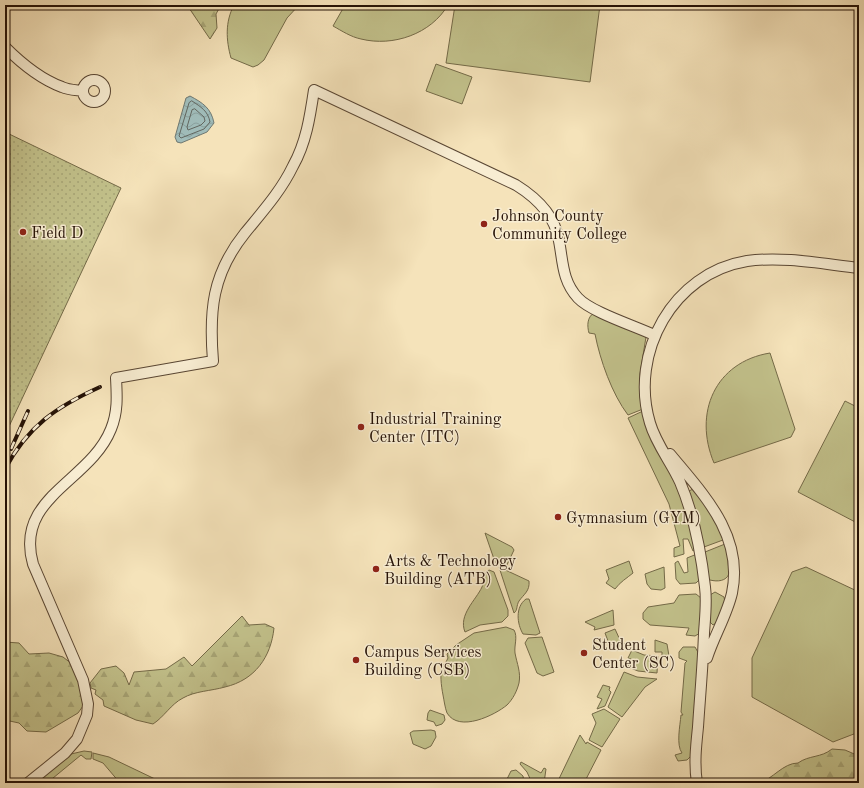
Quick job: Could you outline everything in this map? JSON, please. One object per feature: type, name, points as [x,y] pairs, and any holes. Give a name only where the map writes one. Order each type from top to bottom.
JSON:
[{"type":"street","points":[[5,47],[28,67],[48,80],[63,88],[83,90]]},
{"type":"street","points":[[28,783],[65,753],[77,739],[87,716],[88,704],[84,680],[31,558],[29,538],[35,517],[42,507],[92,459],[107,439],[112,429],[118,402],[116,378],[213,361],[210,322],[218,284],[234,248],[278,192],[294,165],[304,142],[314,90],[516,185],[531,194],[548,213],[555,225],[559,240],[564,276],[578,299],[589,306],[654,335]]},
{"type":"street","points":[[696,783],[695,762],[706,594],[698,539],[687,501],[679,481],[651,425],[644,391],[645,370],[654,335],[669,310],[685,291],[700,280],[730,265],[747,261],[782,260],[859,268]]},
{"type":"street","points":[[657,439],[709,501],[727,533],[731,549],[734,569],[732,593],[702,673]]},
{"type":"green space","points":[[191,5],[221,5],[216,14],[217,28],[210,39],[189,8]]},
{"type":"green space","points":[[234,5],[299,5],[287,18],[264,60],[253,67],[231,58],[227,31],[229,18]]},
{"type":"green space","points":[[345,5],[448,5],[432,24],[421,31],[398,39],[373,41],[357,38],[333,26]]},
{"type":"green space","points":[[455,5],[600,5],[590,82],[446,63]]},
{"type":"green space","points":[[436,64],[472,77],[462,104],[426,91]]},
{"type":"green space","points":[[5,132],[121,188],[5,435]]},
{"type":"green space","points":[[594,313],[645,335],[646,337],[640,374],[643,409],[628,415],[622,407],[603,366],[595,334],[589,333],[588,322]]},
{"type":"green space","points":[[770,353],[795,429],[791,437],[714,463],[708,444],[706,426],[708,409],[714,393],[723,379],[735,367],[751,358]]},
{"type":"green space","points":[[845,401],[859,408],[859,524],[798,492]]},
{"type":"green space","points":[[643,411],[682,498],[697,549],[693,551],[688,539],[683,539],[684,554],[674,557],[674,548],[680,546],[669,504],[628,418]]},
{"type":"green space","points":[[693,489],[715,514],[723,540],[704,547],[689,491]]},
{"type":"green space","points":[[485,533],[512,547],[514,550],[506,567],[495,562]]},
{"type":"green space","points":[[727,544],[729,574],[726,578],[721,580],[710,580],[708,578],[705,552]]},
{"type":"green space","points":[[697,554],[700,579],[696,583],[680,584],[676,579],[675,563],[678,561],[684,573],[688,572],[687,558]]},
{"type":"green space","points":[[629,561],[633,573],[621,582],[615,589],[606,583],[609,579],[606,570]]},
{"type":"green space","points":[[499,567],[529,581],[528,590],[519,601],[514,613]]},
{"type":"green space","points":[[664,567],[665,588],[661,590],[651,589],[647,584],[645,574]]},
{"type":"green space","points":[[806,567],[859,592],[859,732],[833,742],[752,697],[752,658],[792,572]]},
{"type":"green space","points":[[489,570],[494,572],[508,610],[508,616],[502,622],[480,625],[465,632],[463,626],[466,614],[482,587],[485,575]]},
{"type":"green space","points":[[715,592],[724,597],[725,602],[716,623],[713,625],[710,622],[710,595]]},
{"type":"green space","points":[[696,594],[701,598],[700,633],[695,636],[686,635],[689,628],[650,625],[643,619],[643,613],[648,607],[674,603],[679,595]]},
{"type":"green space","points":[[526,599],[529,599],[540,633],[536,635],[523,634],[519,625],[518,616],[520,606]]},
{"type":"green space","points":[[613,610],[614,625],[594,630],[595,627],[585,622]]},
{"type":"green space","points":[[242,616],[249,625],[265,624],[274,628],[269,648],[260,666],[245,679],[236,684],[203,691],[183,698],[153,724],[136,720],[104,706],[103,700],[95,694],[96,690],[91,688],[90,683],[101,669],[116,666],[124,673],[129,685],[134,672],[166,669],[184,657],[192,666]]},
{"type":"green space","points":[[506,627],[514,630],[516,635],[515,653],[519,672],[519,683],[513,698],[507,705],[486,717],[468,722],[460,722],[453,719],[446,711],[441,683],[442,665],[445,664],[448,658],[447,654],[456,645],[474,633]]},
{"type":"green space","points":[[615,629],[620,640],[625,644],[618,651],[608,641],[605,633]]},
{"type":"green space","points":[[542,637],[554,672],[543,676],[537,673],[525,643],[528,638]]},
{"type":"green space","points":[[655,640],[667,644],[669,656],[662,656],[662,652],[655,652]]},
{"type":"green space","points":[[5,642],[19,643],[29,654],[49,653],[63,657],[72,664],[82,690],[83,706],[78,713],[46,732],[27,731],[19,723],[5,720]]},
{"type":"green space","points":[[683,647],[695,647],[699,654],[692,755],[687,760],[678,761],[675,755],[682,753],[679,745],[679,735],[681,715],[683,715],[681,712],[685,663],[687,661],[679,658],[679,652]]},
{"type":"green space","points":[[632,650],[644,655],[658,656],[657,673],[638,671],[628,667],[631,659],[628,658]]},
{"type":"green space","points":[[624,672],[637,677],[657,679],[645,687],[622,717],[608,707]]},
{"type":"green space","points":[[603,685],[610,687],[609,690],[611,692],[605,706],[597,709],[602,699],[597,697]]},
{"type":"green space","points":[[604,709],[620,719],[602,747],[589,740],[596,723],[592,714]]},
{"type":"green space","points":[[430,710],[444,715],[445,720],[442,724],[436,726],[434,722],[427,720]]},
{"type":"green space","points":[[413,731],[435,731],[436,737],[431,746],[425,749],[413,744],[410,733]]},
{"type":"green space","points":[[580,735],[586,744],[587,742],[601,750],[584,783],[557,783]]},
{"type":"green space","points":[[832,749],[845,750],[859,756],[859,783],[759,783],[783,768],[798,763],[802,760],[824,754]]},
{"type":"green space","points":[[84,751],[92,752],[91,759],[86,759],[81,755],[47,783],[35,783],[71,754]]},
{"type":"green space","points":[[93,753],[109,757],[155,779],[153,783],[120,783],[103,763],[93,759]]},
{"type":"green space","points":[[521,762],[541,773],[544,768],[546,769],[544,783],[532,783],[527,772],[520,764]]},
{"type":"green space","points":[[516,770],[523,776],[524,783],[505,783],[511,771]]},
{"type":"water","points":[[190,96],[206,106],[211,113],[214,123],[207,132],[181,143],[177,142],[175,137],[186,98]]},
{"type":"railway","points":[[5,469],[23,441],[45,419],[70,402],[100,387]]},
{"type":"railway","points":[[11,449],[28,411]]},
{"type":"place","name":"Johnson County Community College","points":[[484,224]]},
{"type":"place","name":"Field D","points":[[23,232]]},
{"type":"place","name":"Industrial Training Center (ITC)","points":[[361,427]]},
{"type":"place","name":"Gymnasium (GYM)","points":[[558,517]]},
{"type":"place","name":"Arts & Technology Building (ATB)","points":[[376,569]]},
{"type":"place","name":"Student Center (SC)","points":[[584,653]]},
{"type":"place","name":"Campus Services Building (CSB)","points":[[356,660]]}]
